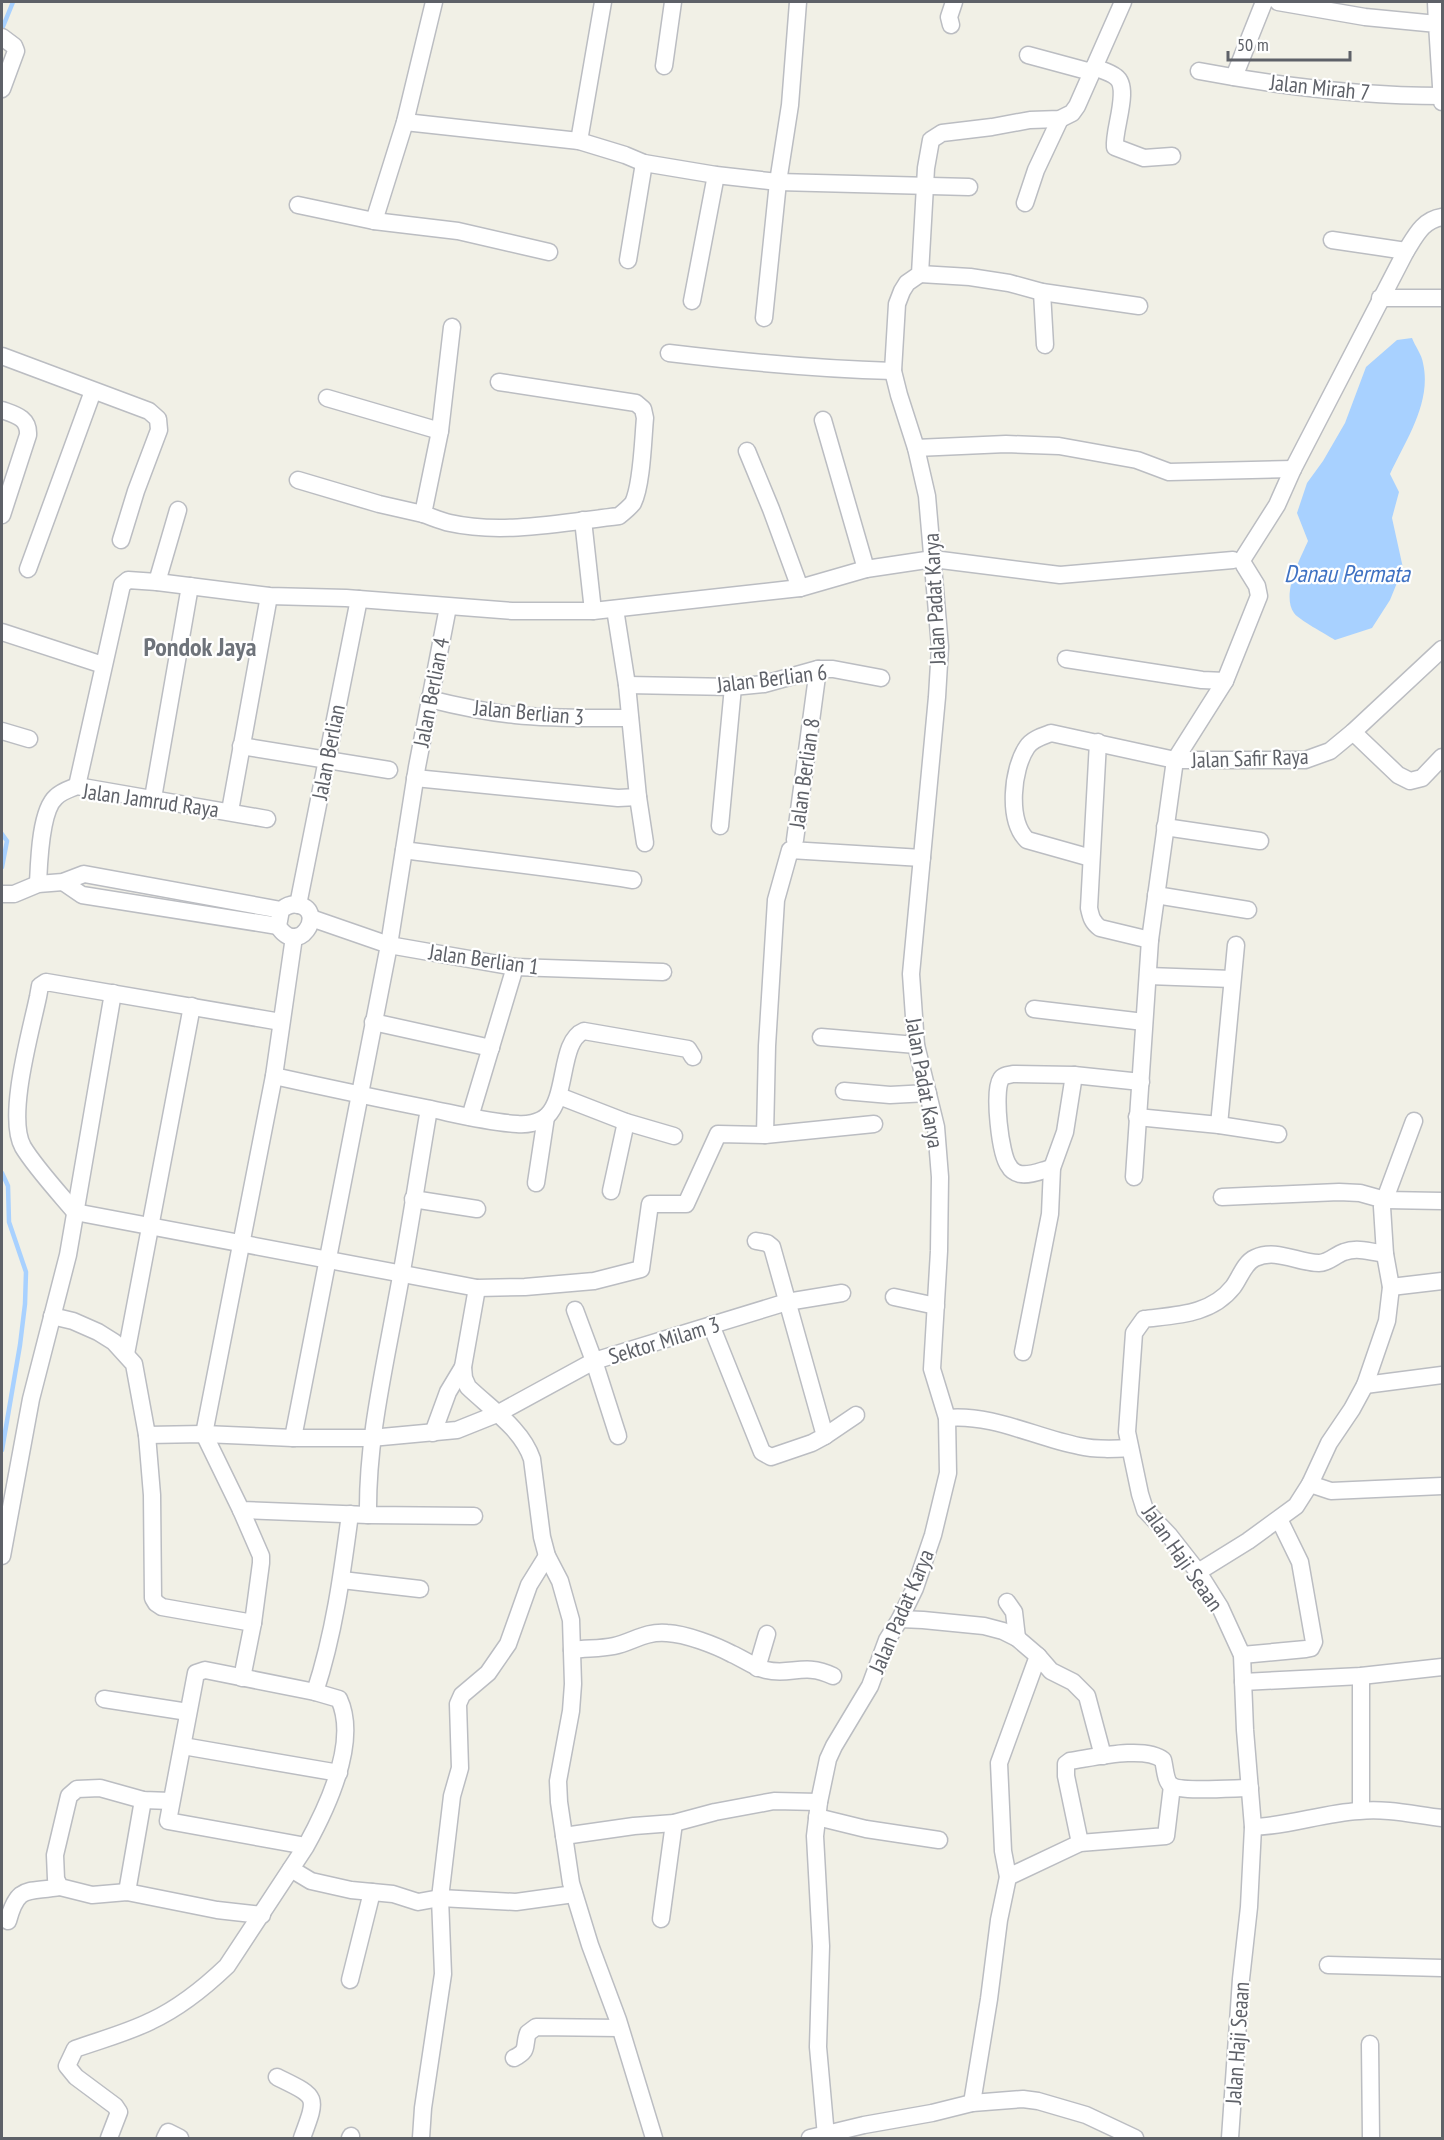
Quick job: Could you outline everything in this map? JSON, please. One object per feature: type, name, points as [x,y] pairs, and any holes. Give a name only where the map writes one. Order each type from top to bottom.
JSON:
[{"type":"street","points":[[374,221],[405,122],[434,2]]},
{"type":"street","points":[[579,141],[603,2]]},
{"type":"street","points":[[664,66],[673,2]]},
{"type":"street","points":[[764,318],[778,182],[790,105],[798,2]]},
{"type":"street","points":[[951,25],[949,17],[954,2]]},
{"type":"street","points":[[1123,2],[1072,113],[1060,120],[1030,120],[942,133],[931,140],[925,186],[920,274],[970,277],[1009,283],[1042,292],[1139,306]]},
{"type":"street","points":[[1234,77],[1264,2]]},
{"type":"street","points":[[1278,2],[1365,17],[1437,24]]},
{"type":"street","points":[[1436,2],[1443,102]]},
{"type":"street","points":[[2,89],[16,51],[14,46],[4,38]]},
{"type":"street","points":[[1028,55],[1093,69],[1117,77],[1120,82],[1122,99],[1114,140],[1115,147],[1144,158],[1172,156]]},
{"type":"street","name":"Jalan Mirah 7","points":[[1199,71],[1349,92],[1442,96]]},
{"type":"street","points":[[1025,203],[1036,170],[1060,120]]},
{"type":"street","points":[[405,122],[579,141],[644,163],[716,175],[778,182],[969,187]]},
{"type":"street","points":[[628,260],[644,163]]},
{"type":"street","points":[[692,301],[716,175]]},
{"type":"street","points":[[298,205],[374,221],[446,229],[549,252]]},
{"type":"street","points":[[1240,561],[1277,505],[1293,469],[1406,250],[1425,223],[1434,218],[1443,217]]},
{"type":"street","points":[[1332,240],[1406,250]]},
{"type":"street","name":"Jalan Padat Karya","points":[[818,2137],[821,1946],[815,1836],[818,1810],[828,1759],[870,1686],[887,1640],[915,1588],[933,1535],[948,1473],[946,1418],[932,1369],[940,1177],[936,1127],[916,1045],[911,974],[940,647],[927,495],[916,448],[898,396],[893,372],[897,304],[907,283],[920,274]]},
{"type":"street","points":[[1042,292],[1045,345]]},
{"type":"street","points":[[1380,298],[1443,298]]},
{"type":"street","points":[[423,514],[440,431],[452,327]]},
{"type":"street","points":[[669,353],[771,365],[893,372]]},
{"type":"street","points":[[2,356],[149,411],[158,419],[159,430],[136,491],[121,540]]},
{"type":"street","points":[[298,480],[450,523],[474,527],[508,528],[619,516],[632,504],[637,488],[645,418],[643,409],[636,403],[499,382]]},
{"type":"street","points":[[27,569],[93,391]]},
{"type":"street","points":[[327,398],[440,431]]},
{"type":"street","points":[[2,410],[21,417],[29,428],[2,515]]},
{"type":"street","points":[[823,420],[866,569]]},
{"type":"street","points":[[916,448],[1006,444],[1059,446],[1137,460],[1169,472],[1293,469]]},
{"type":"street","points":[[747,451],[800,588]]},
{"type":"street","points":[[157,582],[178,510]]},
{"type":"street","points":[[583,520],[593,611]]},
{"type":"street","points":[[77,786],[122,585],[128,580],[269,596],[359,599],[512,611],[593,611],[800,588],[866,569],[933,559],[1060,575],[1240,561]]},
{"type":"street","points":[[1134,1177],[1150,939],[1175,760],[1225,681],[1259,596],[1257,586],[1240,561]]},
{"type":"street","points":[[153,798],[190,586]]},
{"type":"street","points":[[230,812],[269,596]]},
{"type":"street","name":"Jalan Berlian","points":[[298,904],[359,599]]},
{"type":"street","name":"Jalan Berlian 4","points":[[293,1438],[389,945],[415,778],[448,607]]},
{"type":"street","points":[[615,609],[627,685],[645,843]]},
{"type":"street","points":[[2,632],[103,665]]},
{"type":"street","name":"Jalan Safir Raya","points":[[1091,858],[1027,840],[1021,834],[1017,823],[1014,798],[1016,779],[1020,761],[1028,745],[1033,741],[1051,733],[1175,760],[1305,760],[1330,751],[1443,649]]},
{"type":"street","points":[[1066,659],[1202,680],[1225,681]]},
{"type":"street","name":"Jalan Berlian 6","points":[[627,685],[733,687],[764,684],[818,669],[833,669],[881,678]]},
{"type":"street","name":"Jalan Berlian 8","points":[[795,840],[818,669]]},
{"type":"street","points":[[720,826],[733,687]]},
{"type":"street","name":"Jalan Berlian 3","points":[[429,699],[478,711],[514,715],[630,718]]},
{"type":"street","points":[[2,731],[29,739]]},
{"type":"street","points":[[1353,732],[1398,775],[1410,782],[1422,778],[1443,757]]},
{"type":"street","points":[[1098,742],[1089,908],[1093,923],[1100,928],[1150,939]]},
{"type":"street","points":[[241,746],[389,770]]},
{"type":"street","points":[[415,778],[618,798],[638,797]]},
{"type":"street","name":"Jalan Jamrud Raya","points":[[38,884],[47,811],[55,797],[77,786],[267,819]]},
{"type":"street","points":[[1165,827],[1260,841]]},
{"type":"street","points":[[404,850],[507,864],[552,867],[633,880]]},
{"type":"street","points":[[765,1135],[767,1046],[776,900],[790,850],[922,858]]},
{"type":"street","points":[[5,895],[20,893],[38,884],[63,882],[82,895],[280,918]]},
{"type":"street","points":[[1156,895],[1248,910]]},
{"type":"street","points":[[291,904],[298,904],[309,912],[311,918],[307,931],[301,936],[294,937],[287,936],[280,918],[291,904]]},
{"type":"street","name":"Jalan Berlian 1","points":[[311,918],[389,945],[515,967],[663,972]]},
{"type":"street","points":[[242,1678],[253,1623],[261,1556],[204,1434],[274,1076],[294,937]]},
{"type":"street","points":[[1219,1125],[1236,945]]},
{"type":"street","points":[[470,1117],[515,967]]},
{"type":"street","points":[[1148,976],[1232,979]]},
{"type":"street","points":[[281,1022],[46,982],[40,986],[16,1105],[17,1129],[22,1146],[75,1212],[477,1288],[525,1287],[594,1281],[641,1269],[650,1204],[686,1204],[718,1134],[765,1135],[874,1124]]},
{"type":"street","points":[[2,1556],[31,1399],[68,1255],[113,993]]},
{"type":"street","points":[[126,1354],[192,1006]]},
{"type":"street","points":[[1034,1009],[1144,1022]]},
{"type":"street","points":[[373,1022],[491,1048]]},
{"type":"street","points":[[537,1183],[546,1117],[559,1096],[572,1044],[579,1033],[585,1031],[688,1049],[693,1057]]},
{"type":"street","points":[[821,1037],[916,1045]]},
{"type":"street","points":[[1052,1168],[1031,1174],[1020,1174],[1010,1169],[1005,1160],[999,1124],[998,1088],[1000,1080],[1005,1075],[1074,1075],[1141,1082]]},
{"type":"street","points":[[1023,1352],[1050,1214],[1052,1168],[1065,1132],[1074,1075]]},
{"type":"street","points":[[274,1076],[429,1109],[518,1125],[529,1124],[546,1117]]},
{"type":"street","points":[[844,1091],[890,1095],[928,1094]]},
{"type":"street","points":[[559,1096],[626,1122],[674,1136]]},
{"type":"street","points":[[368,1515],[367,1484],[371,1438],[402,1274],[429,1109]]},
{"type":"street","points":[[1137,1117],[1219,1125],[1278,1134]]},
{"type":"street","points":[[1198,1572],[1248,1541],[1296,1506],[1310,1484],[1329,1443],[1353,1409],[1365,1385],[1388,1321],[1391,1287],[1385,1254],[1383,1207],[1414,1121]]},
{"type":"street","points":[[611,1191],[626,1122]]},
{"type":"street","points":[[1222,1197],[1339,1192],[1360,1193],[1385,1200],[1443,1201]]},
{"type":"street","points":[[413,1199],[477,1209]]},
{"type":"street","points":[[756,1241],[767,1243],[772,1247],[825,1436]]},
{"type":"street","name":"Jalan Haji Seaan","points":[[1230,2139],[1241,1979],[1249,1907],[1253,1827],[1242,1655],[1220,1607],[1198,1572],[1169,1535],[1145,1510],[1127,1432],[1134,1333],[1144,1318],[1198,1312],[1216,1303],[1232,1288],[1250,1261],[1258,1256],[1283,1256],[1316,1263],[1325,1262],[1342,1252],[1355,1250],[1385,1254]]},
{"type":"street","points":[[1391,1287],[1443,1281]]},
{"type":"street","points":[[477,1288],[464,1378],[468,1387],[523,1439],[532,1459],[542,1537],[547,1556],[560,1581],[571,1620],[571,1711],[558,1781],[574,1894],[621,2028],[654,2139]]},
{"type":"street","name":"Sektor Milam 3","points":[[147,1435],[371,1438],[457,1430],[497,1414],[594,1361],[787,1302],[842,1293]]},
{"type":"street","points":[[894,1297],[936,1306]]},
{"type":"street","points":[[575,1310],[618,1436]]},
{"type":"street","points":[[52,1316],[73,1321],[98,1332],[114,1342],[134,1364],[147,1435],[152,1495],[153,1598],[156,1603],[162,1607],[253,1623]]},
{"type":"street","points":[[711,1325],[762,1452],[771,1457],[812,1443],[856,1415]]},
{"type":"street","points":[[433,1433],[448,1392],[464,1367]]},
{"type":"street","points":[[1365,1385],[1443,1375]]},
{"type":"street","points":[[946,1418],[963,1417],[1001,1423],[1081,1447],[1130,1448]]},
{"type":"street","points":[[1310,1484],[1331,1491],[1443,1486]]},
{"type":"street","points":[[241,1510],[474,1516]]},
{"type":"street","points":[[315,1692],[327,1657],[342,1580],[350,1514]]},
{"type":"street","points":[[1242,1655],[1306,1649],[1311,1648],[1314,1642],[1300,1562],[1279,1519]]},
{"type":"street","points":[[421,2139],[423,2108],[443,1974],[440,1898],[452,1796],[460,1768],[458,1704],[462,1695],[488,1673],[508,1644],[529,1585],[547,1556]]},
{"type":"street","points":[[342,1580],[420,1588]]},
{"type":"street","points":[[1007,1602],[1014,1612],[1017,1638]]},
{"type":"street","points":[[900,1619],[984,1626],[1017,1638],[1051,1671],[1073,1682],[1087,1696],[1103,1756]]},
{"type":"street","points":[[572,1650],[615,1646],[655,1632],[669,1633],[709,1644],[757,1668],[784,1671],[815,1669],[833,1676]]},
{"type":"street","points":[[757,1668],[766,1634]]},
{"type":"street","points":[[972,2103],[999,1920],[1008,1877],[1002,1851],[999,1762],[1038,1656]]},
{"type":"street","points":[[1243,1682],[1361,1676],[1443,1667]]},
{"type":"street","points":[[109,2139],[118,2112],[115,2106],[76,2077],[68,2066],[75,2049],[149,2022],[174,2009],[227,1966],[306,1846],[339,1773],[345,1731],[339,1699],[205,1670],[196,1673],[168,1821]]},
{"type":"street","points":[[1361,1676],[1361,1810]]},
{"type":"street","points":[[104,1700],[188,1712]]},
{"type":"street","points":[[183,1746],[339,1773]]},
{"type":"street","points":[[1080,1843],[1066,1776],[1066,1764],[1070,1761],[1146,1753],[1159,1756],[1168,1782],[1172,1786],[1188,1789],[1250,1788]]},
{"type":"street","points":[[1008,1877],[1080,1843],[1167,1836],[1172,1786]]},
{"type":"street","points":[[60,1887],[56,1879],[55,1855],[69,1796],[77,1789],[100,1788],[143,1800],[171,1801]]},
{"type":"street","points":[[127,1892],[143,1800]]},
{"type":"street","points":[[564,1836],[674,1823],[715,1812],[774,1801],[818,1810],[866,1829],[939,1840]]},
{"type":"street","points":[[1253,1827],[1278,1825],[1361,1810],[1396,1811],[1443,1818]]},
{"type":"street","points":[[140,1819],[168,1821],[306,1846]]},
{"type":"street","points":[[661,1919],[674,1823]]},
{"type":"street","points":[[291,1869],[312,1881],[393,1894],[418,1902],[440,1898],[516,1902],[574,1894]]},
{"type":"street","points":[[8,1921],[15,1899],[20,1894],[31,1890],[60,1887],[92,1895],[127,1892],[217,1910],[262,1915]]},
{"type":"street","points":[[350,1980],[372,1892]]},
{"type":"street","points":[[1328,1965],[1443,1968]]},
{"type":"street","points":[[514,2058],[526,2050],[528,2032],[536,2027],[621,2028]]},
{"type":"street","points":[[1370,2044],[1371,2139]]},
{"type":"street","points":[[277,2077],[308,2092],[311,2099],[312,2113],[302,2139]]},
{"type":"street","points":[[818,2137],[865,2132],[972,2103],[1023,2099],[1086,2115],[1135,2139]]},
{"type":"street","points":[[165,2139],[168,2132],[180,2139]]},
{"type":"water","name":"Danau Permata","points":[[1412,338],[1422,360],[1425,378],[1424,392],[1416,420],[1390,474],[1399,492],[1392,518],[1403,568],[1390,600],[1372,628],[1335,640],[1297,616],[1291,605],[1293,577],[1308,541],[1297,513],[1307,483],[1345,423],[1366,367],[1397,340]]},
{"type":"waterway","points":[[2,29],[13,2]]},
{"type":"waterway","points":[[2,834],[7,841],[2,867]]},
{"type":"waterway","points":[[2,1173],[8,1186],[9,1222],[26,1272],[20,1345],[2,1450]]},
{"type":"district","name":"Pondok Jaya","points":[[200,647]]}]
